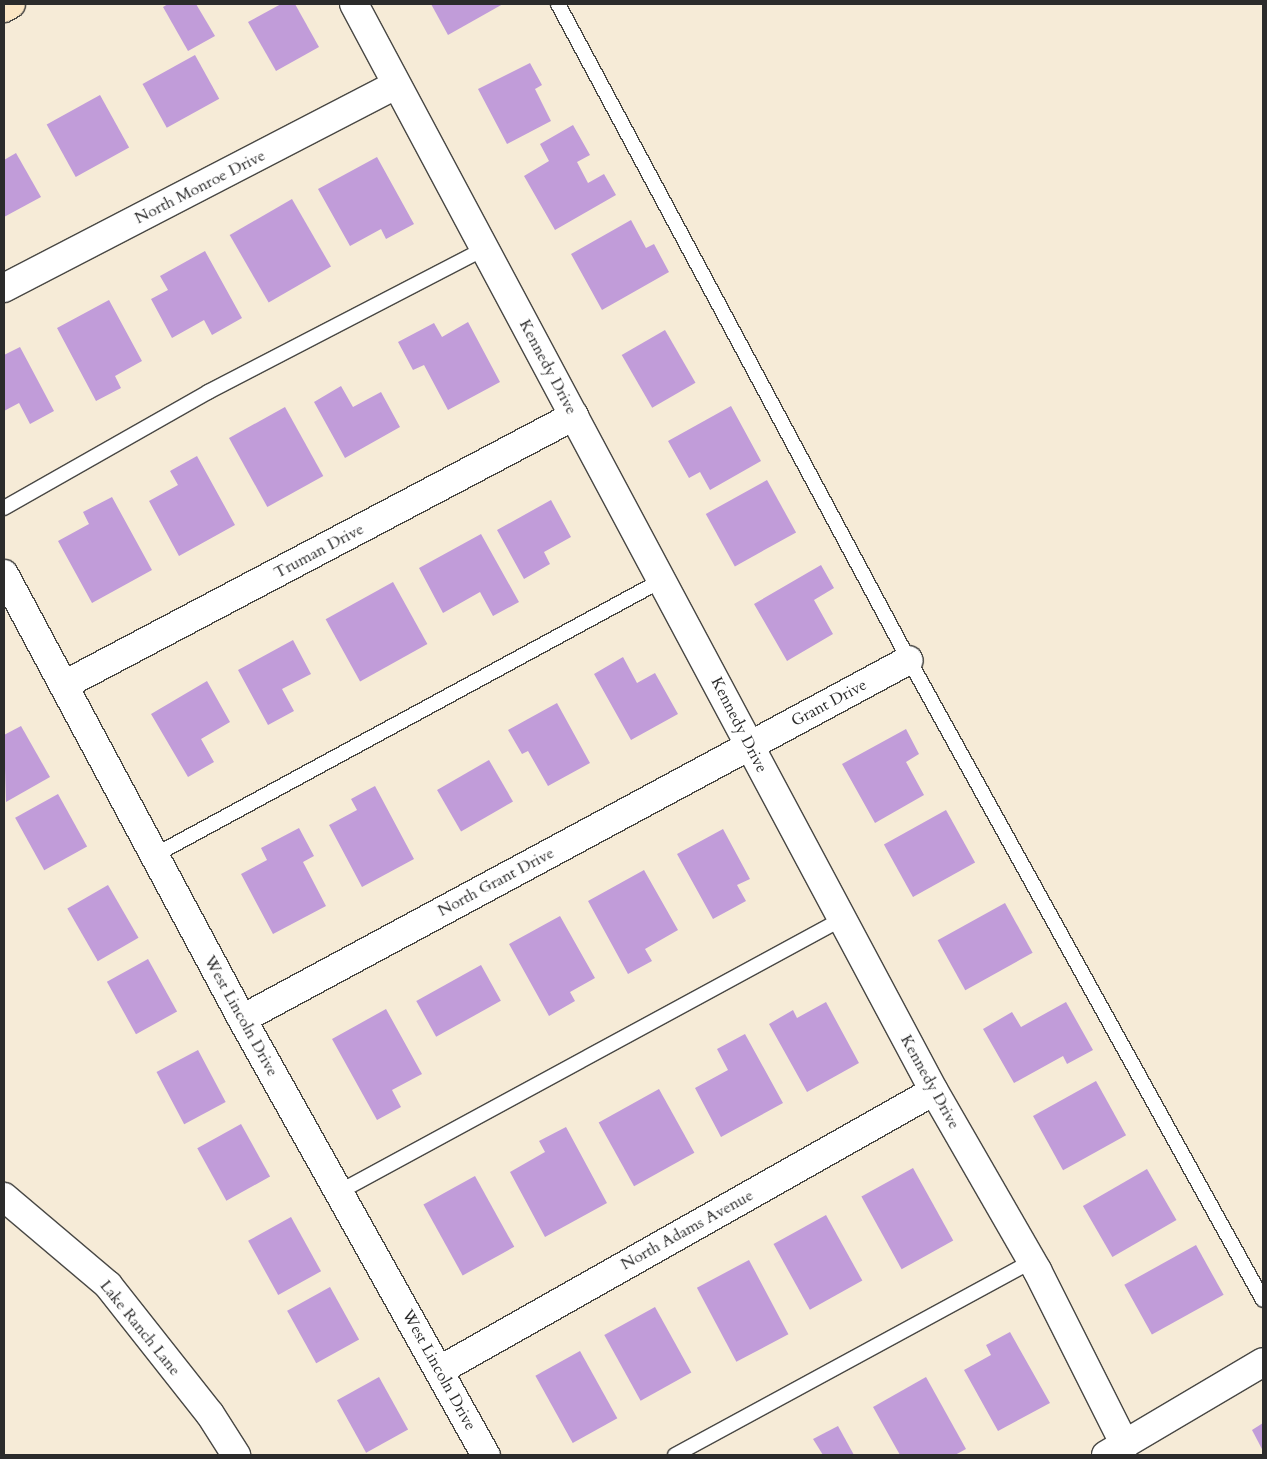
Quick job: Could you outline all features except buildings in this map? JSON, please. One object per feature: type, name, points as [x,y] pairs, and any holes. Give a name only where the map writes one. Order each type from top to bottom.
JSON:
[{"type":"main road","points":[[4,8],[11,4]]},
{"type":"street","name":"Kennedy Drive","points":[[354,4],[574,416],[664,579],[750,746],[934,1091],[1032,1261],[1116,1450]]},
{"type":"street","name":"North Monroe Drive","points":[[4,288],[396,85]]},
{"type":"street","name":"Truman Drive","points":[[64,686],[574,416]]},
{"type":"street","name":"West Lincoln Drive","points":[[4,574],[242,1019],[486,1455]]},
{"type":"street","name":"Grant Drive","points":[[750,746],[909,660]]},
{"type":"street","name":"North Grant Drive","points":[[242,1019],[750,746]]},
{"type":"street","name":"North Adams Avenue","points":[[440,1370],[934,1091]]},
{"type":"street","name":"Lake Ranch Lane","points":[[4,1197],[108,1285],[210,1414],[236,1455]]},
{"type":"street","points":[[1116,1450],[1263,1362]]},
{"type":"lane","points":[[558,4],[909,660],[1263,1300]]},
{"type":"lane","points":[[4,508],[208,392],[484,249]]},
{"type":"lane","points":[[155,855],[664,579]]},
{"type":"lane","points":[[339,1192],[842,919]]},
{"type":"lane","points":[[675,1455],[1032,1261]]}]
